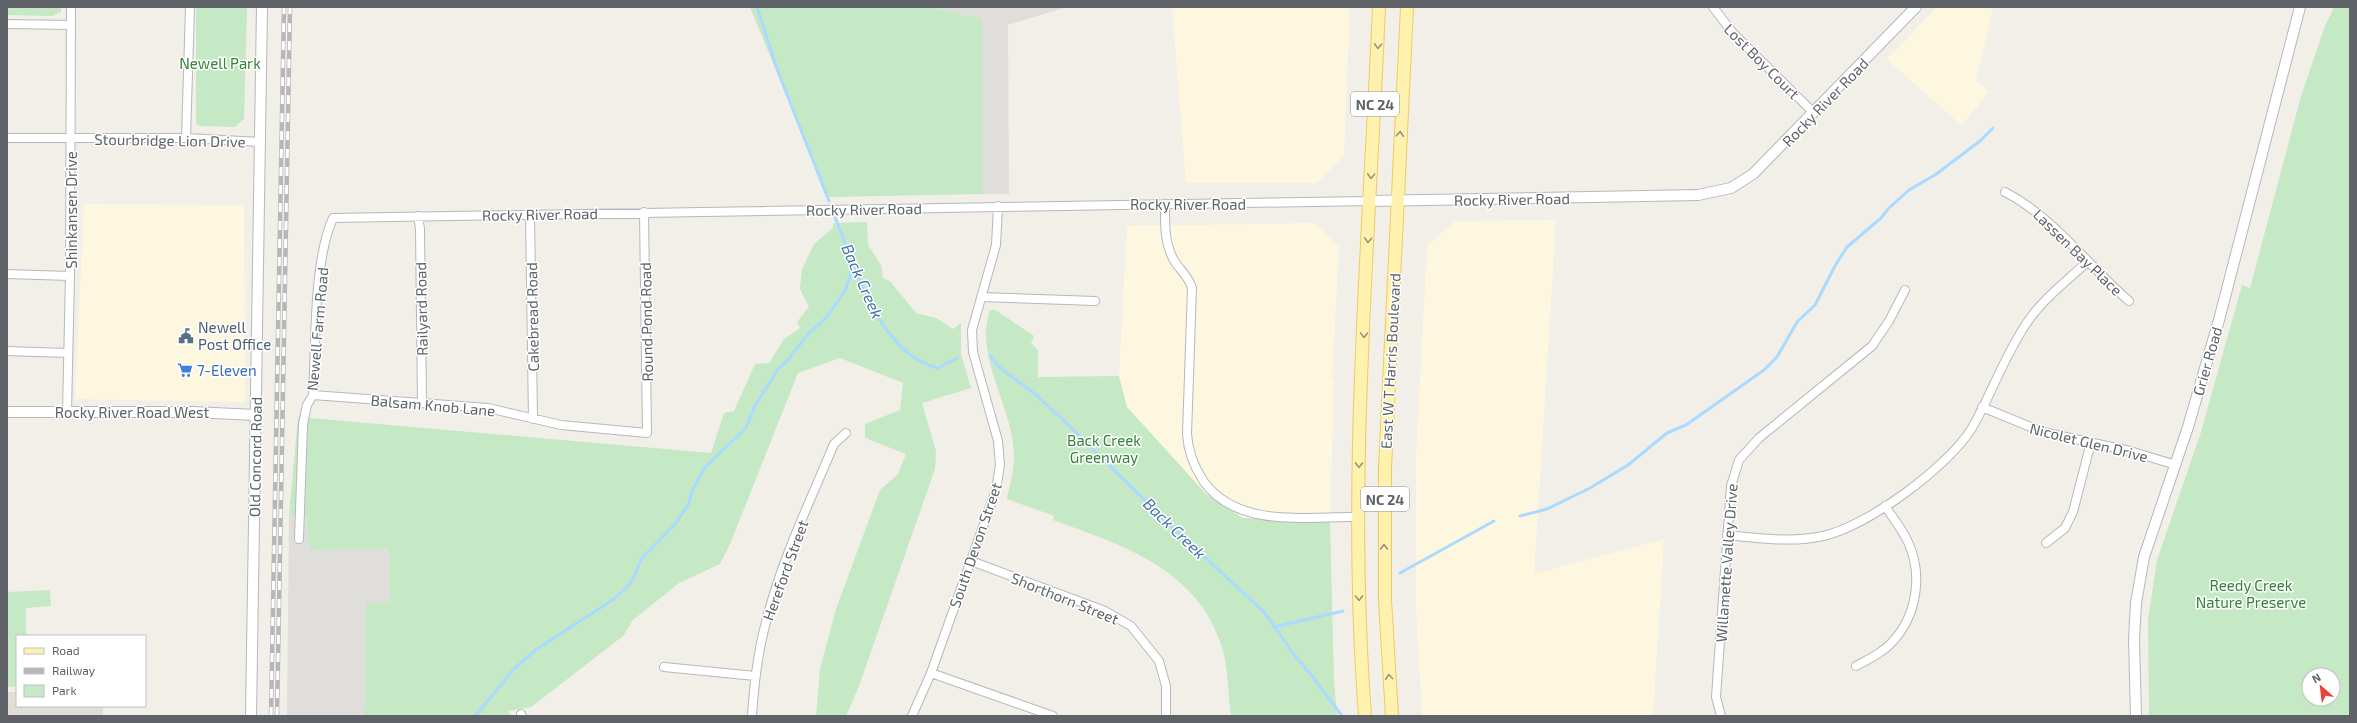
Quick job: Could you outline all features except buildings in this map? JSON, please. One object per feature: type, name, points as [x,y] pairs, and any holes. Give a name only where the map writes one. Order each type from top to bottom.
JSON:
[{"type":"main road","name":"East W T Harris Boulevard","points":[[1365,716],[1360,619],[1358,517],[1360,406],[1379,7]]},
{"type":"main road","name":"East W T Harris Boulevard","points":[[1392,716],[1386,600],[1384,513],[1407,7]]},
{"type":"street","name":"Shinkansen Drive","points":[[67,412],[70,276],[71,7]]},
{"type":"street","points":[[186,138],[190,7]]},
{"type":"street","name":"Old Concord Road","points":[[251,716],[262,7]]},
{"type":"street","name":"Lost Boy Court","points":[[1713,7],[1732,32],[1814,113]]},
{"type":"street","name":"Rocky River Road","points":[[385,217],[998,206],[1663,197],[1718,192],[1737,185],[1753,174],[1916,7]]},
{"type":"street","name":"Grier Road","points":[[2136,716],[2134,639],[2141,572],[2176,464],[2219,320],[2300,7]]},
{"type":"street","points":[[7,24],[71,24]]},
{"type":"street","name":"Stourbridge Lion Drive","points":[[7,138],[186,138],[260,142]]},
{"type":"street","name":"Lassen Bay Place","points":[[2005,192],[2025,202],[2057,230],[2129,301]]},
{"type":"street","points":[[1165,204],[1167,244],[1176,263],[1188,278],[1192,288],[1187,434],[1190,453],[1198,473],[1223,502],[1250,514],[1275,516],[1358,517]]},
{"type":"street","name":"South Devon Street","points":[[912,716],[931,673],[996,490],[1000,465],[997,435],[973,352],[972,330],[996,245],[998,206]]},
{"type":"street","name":"Round Pond Road","points":[[644,212],[647,433]]},
{"type":"street","name":"Cakebread Road","points":[[530,214],[533,419]]},
{"type":"street","name":"Railyard Road","points":[[418,216],[420,229],[422,402]]},
{"type":"street","name":"Newell Farm Road","points":[[299,539],[303,424],[306,405],[313,395],[320,279],[326,235],[333,218],[385,217]]},
{"type":"street","points":[[1727,535],[1790,539],[1822,536],[1848,527],[1885,506],[1938,468],[1956,451],[1972,428],[2029,320],[2088,261]]},
{"type":"street","points":[[7,274],[70,276]]},
{"type":"street","name":"Willamette Valley Drive","points":[[1721,716],[1716,697],[1730,486],[1739,460],[1760,438],[1872,346],[1889,320],[1905,290]]},
{"type":"street","points":[[981,297],[1095,301]]},
{"type":"street","points":[[7,351],[68,353]]},
{"type":"street","name":"Balsam Knob Lane","points":[[313,395],[488,408],[561,426],[647,433]]},
{"type":"street","name":"Nicolet Glen Drive","points":[[1982,407],[2043,432],[2091,442],[2176,464]]},
{"type":"street","name":"Rocky River Road West","points":[[7,412],[193,412],[256,415]]},
{"type":"street","name":"Hereford Street","points":[[752,716],[755,676],[765,626],[777,582],[834,444],[846,433]]},
{"type":"street","points":[[2046,544],[2065,528],[2073,512],[2091,442]]},
{"type":"street","points":[[1856,666],[1873,657],[1894,641],[1910,613],[1915,595],[1917,579],[1913,556],[1908,542],[1885,506]]},
{"type":"street","name":"Shorthorn Street","points":[[971,561],[1106,611],[1131,626],[1159,661],[1166,686],[1166,716]]},
{"type":"street","points":[[664,667],[755,676]]},
{"type":"street","points":[[931,673],[1054,716]]},
{"type":"shaded area","points":[[927,7],[1067,7],[1008,25],[1009,194],[983,194],[982,20]]},
{"type":"shaded area","points":[[1172,7],[1350,7],[1344,156],[1316,183],[1186,183]]},
{"type":"shaded area","points":[[1937,7],[1993,7],[1976,81],[1989,91],[1962,126],[1887,59]]},
{"type":"shaded area","points":[[84,204],[244,205],[245,402],[75,399]]},
{"type":"shaded area","points":[[1556,220],[1534,574],[1664,539],[1653,716],[1422,716],[1416,610],[1416,456],[1427,246],[1455,221]]},
{"type":"shaded area","points":[[1315,223],[1339,247],[1332,379],[1334,379],[1330,522],[1243,518],[1206,494],[1127,407],[1119,376],[1127,226]]},
{"type":"shaded area","points":[[289,515],[306,516],[309,550],[388,548],[390,603],[366,604],[364,716],[287,716]]},
{"type":"shaded area","points":[[7,692],[16,692],[16,707],[24,707],[24,716],[7,716]]},
{"type":"shaded area","points":[[24,707],[103,707],[103,716],[24,716]]},
{"type":"green space","points":[[7,7],[61,7],[61,12],[53,16],[7,15]]},
{"type":"green space","name":"Newell Park","points":[[196,7],[247,7],[244,119],[235,127],[200,126],[196,124]]},
{"type":"green space","points":[[750,7],[927,7],[982,19],[983,194],[828,197]]},
{"type":"green space","name":"Reedy Creek Nature Preserve","points":[[2334,7],[2350,7],[2350,716],[2149,716],[2148,620],[2157,560],[2201,432],[2242,285],[2250,288],[2301,96],[2325,26]]},
{"type":"green space","points":[[867,222],[868,245],[881,265],[883,278],[890,281],[916,313],[936,318],[953,329],[961,323],[961,354],[971,388],[922,403],[936,451],[935,469],[859,686],[846,716],[816,716],[820,669],[836,609],[880,490],[898,474],[906,454],[865,438],[865,424],[900,410],[903,383],[840,358],[798,373],[730,544],[720,564],[679,583],[633,620],[623,636],[531,707],[508,711],[511,716],[364,716],[366,603],[390,603],[388,549],[309,550],[306,516],[289,515],[298,417],[711,453],[724,413],[734,411],[755,364],[769,363],[784,339],[800,328],[797,322],[809,307],[800,289],[802,269],[814,244],[833,228],[833,223]]},
{"type":"green space","name":"Back Creek Greenway","points":[[994,309],[1034,336],[1031,343],[1038,350],[1038,377],[1119,376],[1127,407],[1206,494],[1243,518],[1330,522],[1334,681],[1337,716],[1231,716],[1226,670],[1221,644],[1209,618],[1193,596],[1174,578],[1153,562],[1104,539],[1053,520],[1054,516],[1007,499],[1013,470],[1014,453],[1009,424],[991,368],[986,339],[989,311]]},
{"type":"green space","points":[[50,590],[51,606],[26,608],[26,635],[16,635],[16,686],[7,687],[7,592]]},
{"type":"waterway","name":"Back Creek","points":[[757,7],[777,69],[829,201]]},
{"type":"waterway","points":[[1520,516],[1547,509],[1590,488],[1628,465],[1667,433],[1686,425],[1764,370],[1777,357],[1797,322],[1815,305],[1836,264],[1847,247],[1881,218],[1888,209],[1909,190],[1935,175],[1980,141],[1993,128]]},
{"type":"waterway","name":"Back Creek","points":[[835,217],[851,260],[872,306],[885,327],[900,346],[917,360],[938,368],[957,358]]},
{"type":"waterway","points":[[475,716],[514,669],[537,649],[614,599],[631,583],[642,558],[675,524],[688,505],[693,489],[705,467],[746,428],[755,406],[778,369],[786,362],[809,333],[825,319],[845,291],[854,264]]},
{"type":"waterway","name":"Back Creek","points":[[990,356],[999,367],[1035,394],[1059,416],[1169,524],[1264,612],[1295,656],[1313,677],[1342,716]]},
{"type":"waterway","points":[[1400,573],[1494,521]]},
{"type":"waterway","points":[[1274,627],[1343,611]]},
{"type":"railway","points":[[271,716],[284,7]]},
{"type":"railway","points":[[277,716],[290,7]]},
{"type":"place","name":"Newell Post Office","points":[[186,336]]},
{"type":"place","name":"7-Eleven","points":[[185,370]]}]
